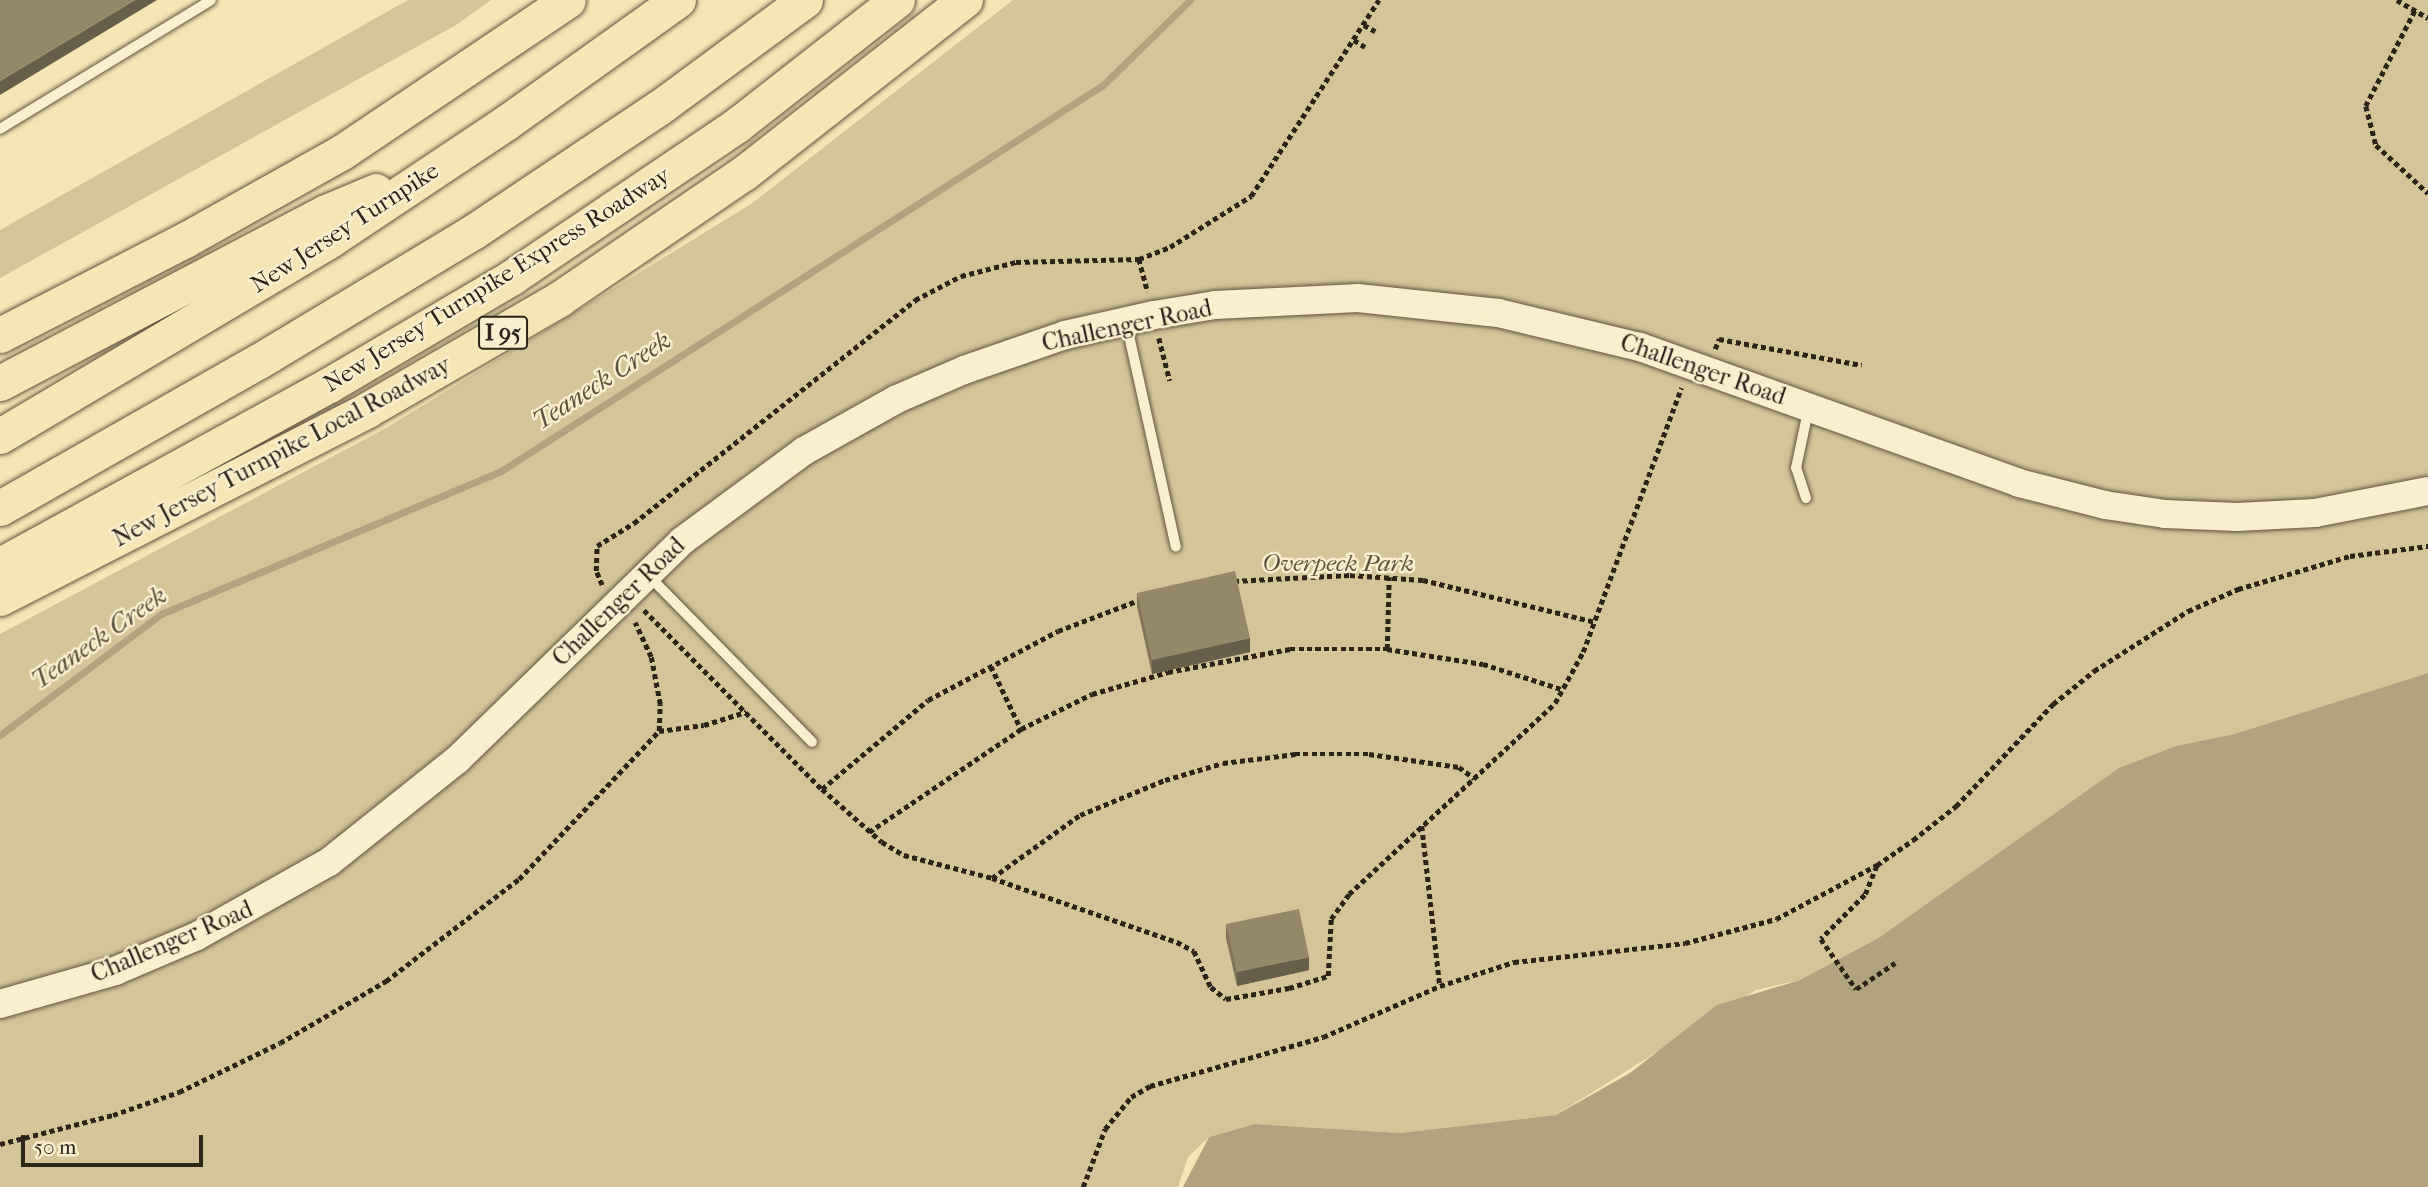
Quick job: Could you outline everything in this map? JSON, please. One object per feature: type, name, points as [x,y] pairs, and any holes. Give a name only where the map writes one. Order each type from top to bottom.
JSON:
[{"type":"highway","points":[[0,335],[185,240],[342,152],[568,0]]},
{"type":"highway","name":"New Jersey Turnpike","points":[[0,436],[252,288],[454,158],[678,0]]},
{"type":"highway","points":[[0,508],[258,362],[473,232],[660,107],[805,0]]},
{"type":"highway","name":"New Jersey Turnpike Express Roadway","points":[[0,565],[372,361],[545,256],[737,125],[897,0]]},
{"type":"highway","name":"New Jersey Turnpike Local Roadway","points":[[0,598],[367,410],[559,299],[744,173],[965,0]]},
{"type":"highway","points":[[0,383],[326,212],[454,158]]},
{"type":"street","name":"Challenger Road","points":[[0,1004],[115,971],[197,936],[296,884],[363,837],[457,760],[648,575],[737,498],[804,451],[897,399],[1052,340],[1126,322],[1275,300],[1408,300],[1567,327],[1708,372],[2020,483],[2105,505],[2165,514],[2237,517],[2315,513],[2428,491]]},
{"type":"lane","points":[[0,129],[211,0]]},
{"type":"lane","points":[[1126,322],[1176,547]]},
{"type":"lane","points":[[1806,498],[1796,468],[1809,407]]},
{"type":"lane","points":[[648,575],[812,742]]},
{"type":"path","points":[[618,603],[596,571],[597,546],[634,523],[915,300],[961,276],[1016,262],[1139,260],[1170,247],[1251,196],[1379,0]]},
{"type":"path","points":[[2397,0],[2406,2],[2428,18]]},
{"type":"path","points":[[2416,11],[2366,106],[2376,145],[2428,193]]},
{"type":"path","points":[[1364,24],[1375,31]]},
{"type":"path","points":[[1354,40],[1365,47]]},
{"type":"path","points":[[659,731],[660,704],[651,657],[633,619],[644,610],[822,789],[869,832],[904,855],[992,878],[1177,942],[1194,951],[1211,987],[1226,999],[1328,976],[1331,919],[1349,894],[1547,712],[1564,690],[1595,622],[1678,393],[1689,384],[1701,389],[1719,339],[1862,365]]},
{"type":"path","points":[[1083,1187],[1105,1129],[1131,1097],[1150,1086],[1323,1037],[1373,1018],[1440,986],[1514,962],[1685,943],[1776,919],[1877,865],[1956,806],[2074,688],[2188,611],[2238,589],[2350,556],[2428,546]]},
{"type":"path","points":[[1222,582],[1327,575],[1389,577],[1472,590],[1595,622]]},
{"type":"path","points":[[1387,649],[1389,577]]},
{"type":"path","points":[[822,789],[928,700],[1068,627],[1150,598]]},
{"type":"path","points":[[869,832],[1021,729],[1092,694],[1168,672],[1290,649],[1387,649],[1483,664],[1564,690]]},
{"type":"path","points":[[990,666],[1021,729]]},
{"type":"path","points":[[0,1144],[113,1115],[179,1092],[340,1011],[519,879],[659,731],[704,725],[747,712]]},
{"type":"path","points":[[992,878],[1080,815],[1165,780],[1223,763],[1317,753],[1369,754],[1459,767],[1474,778]]},
{"type":"path","points":[[1422,825],[1440,986]]},
{"type":"path","points":[[1877,865],[1865,895],[1821,939],[1856,989],[1895,963]]},
{"type":"green space","points":[[408,0],[491,0],[456,25],[0,278],[0,230]]},
{"type":"green space","name":"Overpeck Park","points":[[1013,0],[2428,0],[2428,673],[2234,734],[2176,746],[1880,937],[1800,980],[1756,990],[1556,1115],[1400,1133],[1255,1124],[1209,1137],[1188,1157],[1178,1187],[0,1187],[0,634],[386,428],[751,204]]},
{"type":"shaded area","points":[[2428,673],[2428,1187],[1183,1187],[1209,1137],[1255,1124],[1400,1133],[1556,1115],[1630,1073],[1717,1005],[1800,980],[1880,937],[2119,768],[2176,746],[2234,734]]},
{"type":"building","points":[[0,0],[135,0],[0,81]]},
{"type":"building","points":[[1235,571],[1250,638],[1152,660],[1137,593]]},
{"type":"building","points":[[1299,909],[1309,957],[1237,972],[1226,924]]},
{"type":"waterway","name":"Teaneck Creek","points":[[0,735],[161,614],[501,471],[1103,85],[1190,0]]}]
